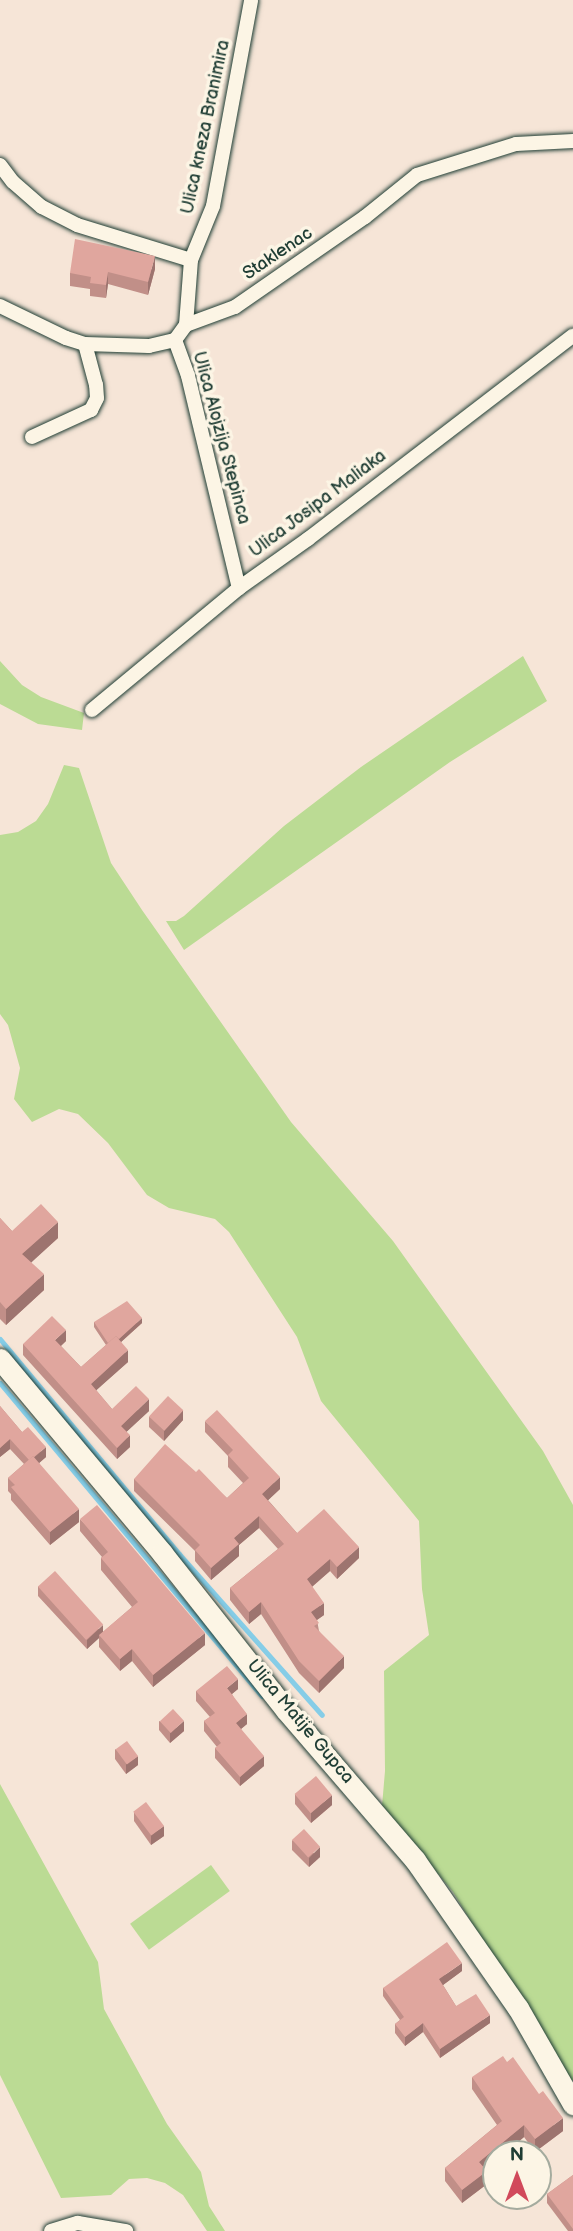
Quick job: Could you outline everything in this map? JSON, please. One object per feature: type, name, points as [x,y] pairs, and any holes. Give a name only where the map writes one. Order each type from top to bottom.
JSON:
[{"type":"street","name":"Ulica kneza Branimira","points":[[191,260],[213,206],[251,0]]},
{"type":"street","name":"Staklenac","points":[[186,325],[235,307],[365,217],[417,175],[516,144],[573,141]]},
{"type":"street","points":[[0,165],[13,182],[42,207],[77,225],[191,260],[186,325],[175,340],[149,346],[85,344],[0,306]]},
{"type":"street","name":"Ulica Josipa Maliaka","points":[[92,710],[239,588],[573,335]]},
{"type":"street","name":"Ulica Alojzija Stepinca","points":[[175,340],[188,376],[239,588]]},
{"type":"street","points":[[32,437],[91,410],[97,398],[96,385],[85,344]]},
{"type":"street","name":"Ulica Matije Gupca","points":[[0,1359],[162,1553],[286,1710],[415,1860],[518,2008],[573,2105]]},
{"type":"street","points":[[51,2231],[78,2223],[125,2231]]},
{"type":"green space","points":[[523,656],[547,701],[450,762],[184,950],[166,921],[176,921],[184,916],[284,826],[361,767]]},
{"type":"green space","points":[[0,661],[22,685],[41,697],[84,713],[82,730],[38,724],[0,704]]},
{"type":"green space","points":[[64,765],[79,768],[111,863],[142,910],[291,1122],[393,1241],[543,1451],[573,1505],[573,2080],[565,2083],[542,2038],[453,1892],[382,1806],[385,1771],[384,1671],[429,1635],[422,1589],[419,1521],[321,1401],[297,1337],[229,1232],[215,1219],[169,1208],[147,1195],[108,1143],[78,1114],[59,1109],[32,1122],[14,1099],[20,1068],[8,1025],[0,1014],[0,835],[18,832],[36,821],[48,804]]},
{"type":"green space","points":[[0,1784],[98,1962],[104,2009],[167,2124],[201,2172],[209,2206],[225,2231],[207,2231],[183,2195],[165,2183],[147,2178],[129,2179],[111,2195],[61,2198],[0,2075]]},
{"type":"green space","points":[[211,1865],[230,1891],[149,1950],[130,1924]]},
{"type":"building","points":[[75,239],[155,256],[148,282],[108,272],[106,285],[90,283],[91,277],[70,273]]},
{"type":"building","points":[[41,1204],[58,1222],[22,1254],[44,1274],[6,1309],[0,1302],[0,1218],[12,1231]]},
{"type":"building","points":[[127,1301],[142,1318],[119,1339],[116,1336],[108,1343],[94,1322]]},
{"type":"building","points":[[52,1316],[66,1330],[55,1340],[81,1367],[116,1336],[128,1350],[91,1384],[112,1409],[136,1386],[149,1399],[121,1426],[130,1435],[117,1448],[23,1344]]},
{"type":"building","points":[[168,1396],[183,1410],[164,1431],[149,1416]]},
{"type":"building","points":[[0,1406],[22,1432],[28,1427],[46,1447],[29,1460],[10,1439],[0,1448]]},
{"type":"building","points":[[217,1410],[280,1477],[262,1494],[297,1533],[324,1509],[359,1547],[337,1567],[330,1559],[307,1579],[324,1603],[311,1612],[319,1623],[314,1626],[344,1656],[319,1681],[299,1661],[261,1602],[249,1612],[230,1588],[284,1544],[259,1516],[234,1538],[239,1544],[211,1568],[195,1550],[200,1545],[134,1479],[165,1444],[196,1472],[199,1469],[227,1498],[249,1478],[228,1455],[233,1450],[205,1421]]},
{"type":"building","points":[[33,1456],[79,1509],[50,1532],[11,1487],[15,1485],[8,1478]]},
{"type":"building","points":[[97,1505],[205,1633],[153,1675],[132,1649],[120,1659],[99,1635],[138,1602],[101,1558],[108,1552],[80,1519]]},
{"type":"building","points":[[55,1571],[103,1625],[86,1640],[38,1586]]},
{"type":"building","points":[[227,1666],[238,1679],[227,1688],[247,1714],[236,1723],[264,1756],[240,1777],[215,1748],[221,1743],[204,1721],[215,1713],[196,1691]]},
{"type":"building","points":[[173,1709],[184,1721],[171,1733],[160,1721]]},
{"type":"building","points":[[127,1741],[138,1756],[127,1765],[116,1749]]},
{"type":"building","points":[[316,1776],[332,1795],[311,1813],[295,1794]]},
{"type":"building","points":[[146,1802],[164,1826],[151,1836],[133,1812]]},
{"type":"building","points":[[304,1829],[320,1847],[308,1858],[292,1840]]},
{"type":"building","points":[[447,1942],[462,1963],[439,1979],[456,2006],[476,1994],[490,2015],[440,2049],[423,2023],[405,2037],[395,2024],[404,2017],[383,1988]]},
{"type":"building","points":[[503,2056],[507,2062],[513,2057],[539,2094],[543,2091],[563,2118],[535,2139],[524,2125],[506,2140],[482,2140],[482,2160],[479,2162],[482,2165],[482,2175],[462,2190],[445,2168],[502,2121],[472,2077]]},
{"type":"building","points":[[573,2175],[573,2229],[552,2201],[552,2190]]},
{"type":"waterway","points":[[0,1339],[179,1554],[322,1715]]},
{"type":"waterway","points":[[0,1383],[262,1696]]}]
